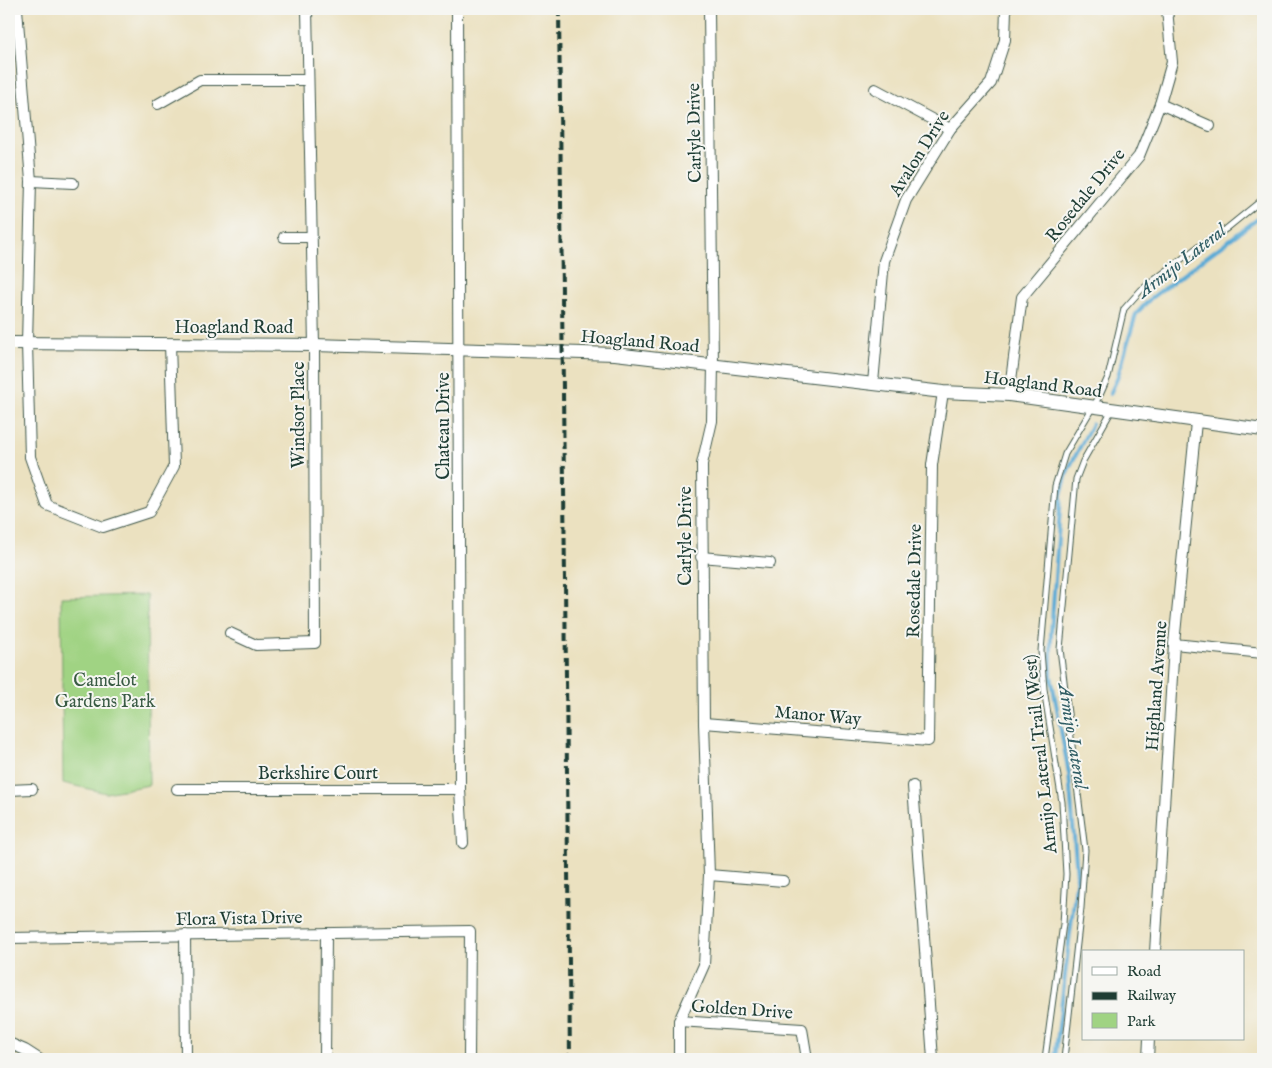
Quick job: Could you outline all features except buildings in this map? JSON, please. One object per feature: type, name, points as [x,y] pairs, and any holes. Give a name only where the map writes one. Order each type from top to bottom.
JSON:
[{"type":"street","points":[[17,9],[31,181],[27,343],[30,457],[47,505],[103,527],[149,512],[174,466],[170,344]]},
{"type":"street","name":"Windsor Place","points":[[230,633],[256,645],[314,643],[314,345],[307,9]]},
{"type":"street","name":"Chateau Drive","points":[[457,9],[460,789],[462,843]]},
{"type":"street","name":"Carlyle Drive","points":[[679,1059],[680,1021],[704,965],[709,875],[701,558],[702,464],[712,421],[714,364],[709,9]]},
{"type":"street","name":"Avalon Drive","points":[[873,383],[884,261],[906,200],[950,129],[991,83],[1005,40],[1006,9]]},
{"type":"street","name":"Rosedale Drive","points":[[1009,394],[1022,297],[1139,156],[1160,104],[1172,62],[1167,9]]},
{"type":"street","points":[[158,104],[200,80],[307,80]]},
{"type":"street","points":[[875,89],[950,129]]},
{"type":"street","points":[[1160,104],[1210,126]]},
{"type":"street","points":[[31,181],[73,183]]},
{"type":"street","points":[[284,237],[311,237]]},
{"type":"street","name":"Hoagland Road","points":[[9,343],[314,345],[615,354],[943,392],[1009,394],[1263,430]]},
{"type":"street","name":"Rosedale Drive","points":[[928,740],[932,465],[943,392]]},
{"type":"street","name":"Highland Avenue","points":[[1155,950],[1174,644],[1196,422]]},
{"type":"street","points":[[701,558],[770,563]]},
{"type":"street","points":[[1174,644],[1263,653]]},
{"type":"street","name":"Manor Way","points":[[704,722],[928,740]]},
{"type":"street","points":[[912,786],[933,1059]]},
{"type":"street","points":[[9,790],[32,789]]},
{"type":"street","name":"Berkshire Court","points":[[177,790],[460,789]]},
{"type":"street","points":[[709,875],[783,881]]},
{"type":"street","name":"Flora Vista Drive","points":[[9,938],[470,931],[469,1059]]},
{"type":"street","points":[[325,1059],[326,933]]},
{"type":"street","points":[[185,935],[186,1059]]},
{"type":"street","name":"Golden Drive","points":[[680,1021],[802,1029],[807,1059]]},
{"type":"street","points":[[1148,1059],[1149,1040]]},
{"type":"street","points":[[9,1043],[39,1059]]},
{"type":"lane","name":"Armijo Lateral Trail (West)","points":[[1045,1059],[1063,924],[1066,874],[1062,802],[1044,689],[1040,651],[1055,486],[1064,454],[1093,407],[1108,377],[1124,310],[1141,290],[1195,249],[1226,229],[1263,199]]},
{"type":"lane","points":[[1064,1059],[1081,908],[1085,850],[1060,649],[1076,479],[1083,461],[1112,410]]},
{"type":"green space","name":"Camelot Gardens Park","points":[[147,595],[149,785],[106,793],[63,783],[61,597]]},
{"type":"waterway","name":"Armijo Lateral","points":[[1110,394],[1117,379],[1136,314],[1151,298],[1263,215]]},
{"type":"waterway","name":"Armijo Lateral","points":[[1055,1059],[1077,875],[1069,774],[1051,676],[1051,634],[1061,495],[1068,470],[1092,424]]},
{"type":"railway","points":[[559,9],[570,1059]]}]
